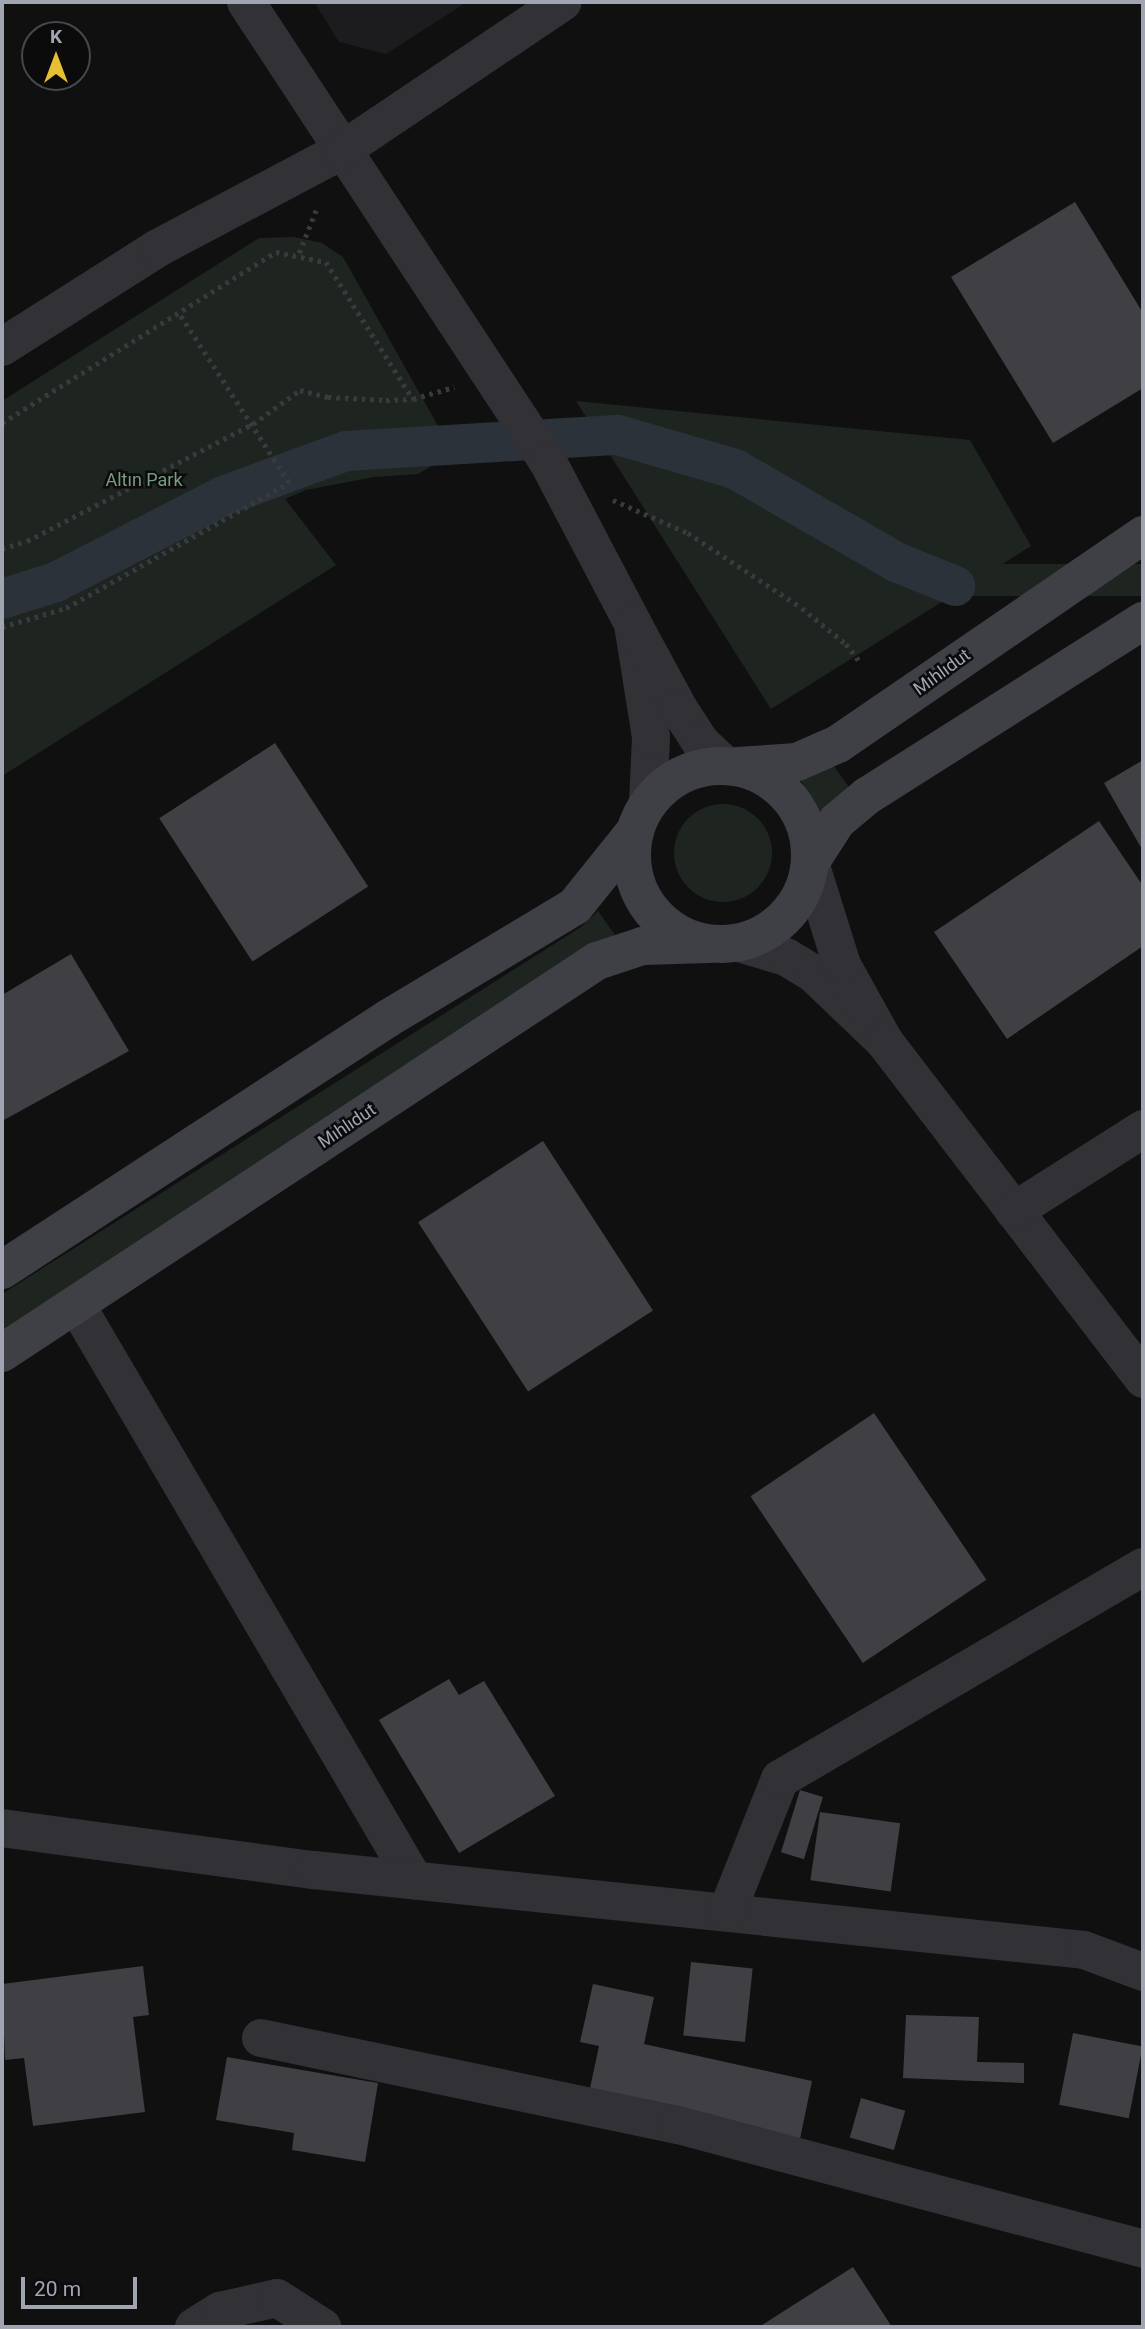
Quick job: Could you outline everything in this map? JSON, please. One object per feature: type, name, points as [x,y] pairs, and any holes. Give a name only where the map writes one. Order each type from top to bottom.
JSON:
[{"type":"main road","name":"Mıhlıdut","points":[[726,766],[797,762],[838,744],[1143,535]]},
{"type":"main road","points":[[810,863],[837,821],[867,796],[1143,621]]},
{"type":"main road","points":[[2,1270],[387,1019],[575,906],[641,817],[670,782],[697,769],[726,766],[754,772],[778,787],[797,808],[808,834],[810,863],[804,890],[788,915],[766,933],[724,944],[680,934],[655,917],[639,891],[632,861],[641,817]]},
{"type":"main road","name":"Mıhlıdut","points":[[2,1353],[597,961],[642,946],[724,944]]},
{"type":"street","points":[[246,2],[556,477],[679,709],[701,743],[726,766]]},
{"type":"street","points":[[2,347],[158,248],[341,151],[563,2]]},
{"type":"street","points":[[633,624],[651,737],[641,817]]},
{"type":"street","points":[[810,863],[842,965],[884,1041],[1143,1379]]},
{"type":"street","points":[[724,944],[786,957],[814,974],[884,1041]]},
{"type":"street","points":[[1014,1211],[1143,1129]]},
{"type":"street","points":[[77,1306],[414,1880]]},
{"type":"street","points":[[727,1912],[780,1779],[1143,1567]]},
{"type":"street","points":[[2,1828],[414,1880],[1083,1950],[1143,1972]]},
{"type":"street","points":[[261,2038],[678,2125],[1143,2249]]},
{"type":"street","points":[[194,2327],[220,2311],[277,2298],[322,2327]]},
{"type":"path","points":[[2,423],[276,251],[326,262],[413,399]]},
{"type":"path","points":[[2,627],[66,608],[289,483],[178,312]]},
{"type":"path","points":[[2,549],[27,541],[253,424],[300,390],[328,397],[413,399],[490,376]]},
{"type":"path","points":[[556,477],[621,502],[688,533],[802,608],[846,644],[860,662]]},
{"type":"shaded area","points":[[314,2],[467,2],[386,54],[339,42]]},
{"type":"green space","name":"Altın Park","points":[[295,237],[322,243],[343,257],[442,433],[442,449],[432,466],[418,474],[374,477],[306,490],[285,499],[336,565],[2,776],[2,401],[259,238]]},
{"type":"green space","points":[[576,401],[970,440],[1031,546],[771,709]]},
{"type":"green space","points":[[794,564],[1143,564],[1143,596],[794,596]]},
{"type":"green space","points":[[833,765],[851,790],[819,816],[799,777]]},
{"type":"green space","points":[[723,804],[742,808],[758,818],[768,834],[772,853],[768,872],[758,888],[742,898],[723,902],[704,898],[688,888],[678,872],[674,853],[678,834],[688,818],[704,808]]},
{"type":"green space","points":[[598,911],[617,938],[2,1331],[2,1294],[581,927]]},
{"type":"building","points":[[1075,202],[1143,313],[1143,388],[1053,443],[951,277]]},
{"type":"building","points":[[275,743],[368,886],[252,962],[159,818]]},
{"type":"building","points":[[1143,760],[1143,851],[1104,783]]},
{"type":"building","points":[[1099,821],[1143,886],[1143,946],[1007,1039],[934,932]]},
{"type":"building","points":[[71,954],[129,1051],[4,1120],[2,995]]},
{"type":"building","points":[[543,1141],[653,1310],[528,1392],[418,1222]]},
{"type":"building","points":[[874,1413],[986,1580],[863,1663],[750,1496]]},
{"type":"building","points":[[449,1679],[459,1695],[484,1681],[555,1796],[459,1853],[379,1720]]},
{"type":"building","points":[[800,1790],[823,1797],[804,1859],[781,1852]]},
{"type":"building","points":[[820,1812],[900,1823],[891,1892],[810,1880]]},
{"type":"building","points":[[691,1962],[753,1968],[745,2042],[683,2036]]},
{"type":"building","points":[[143,1966],[149,2015],[133,2017],[145,2112],[33,2126],[24,2058],[5,2060],[2,1984]]},
{"type":"building","points":[[593,1984],[654,1997],[644,2044],[812,2081],[800,2139],[589,2093],[599,2046],[580,2042]]},
{"type":"building","points":[[906,2015],[979,2017],[977,2062],[1024,2063],[1024,2083],[903,2078]]},
{"type":"building","points":[[1073,2033],[1143,2047],[1129,2118],[1059,2105]]},
{"type":"building","points":[[227,2057],[378,2083],[365,2162],[292,2150],[294,2133],[216,2120]]},
{"type":"building","points":[[861,2098],[905,2111],[894,2150],[850,2137]]},
{"type":"building","points":[[853,2267],[892,2327],[759,2327]]},
{"type":"waterway","points":[[2,599],[56,582],[223,496],[346,451],[618,435],[735,469],[896,562],[955,586]]}]
